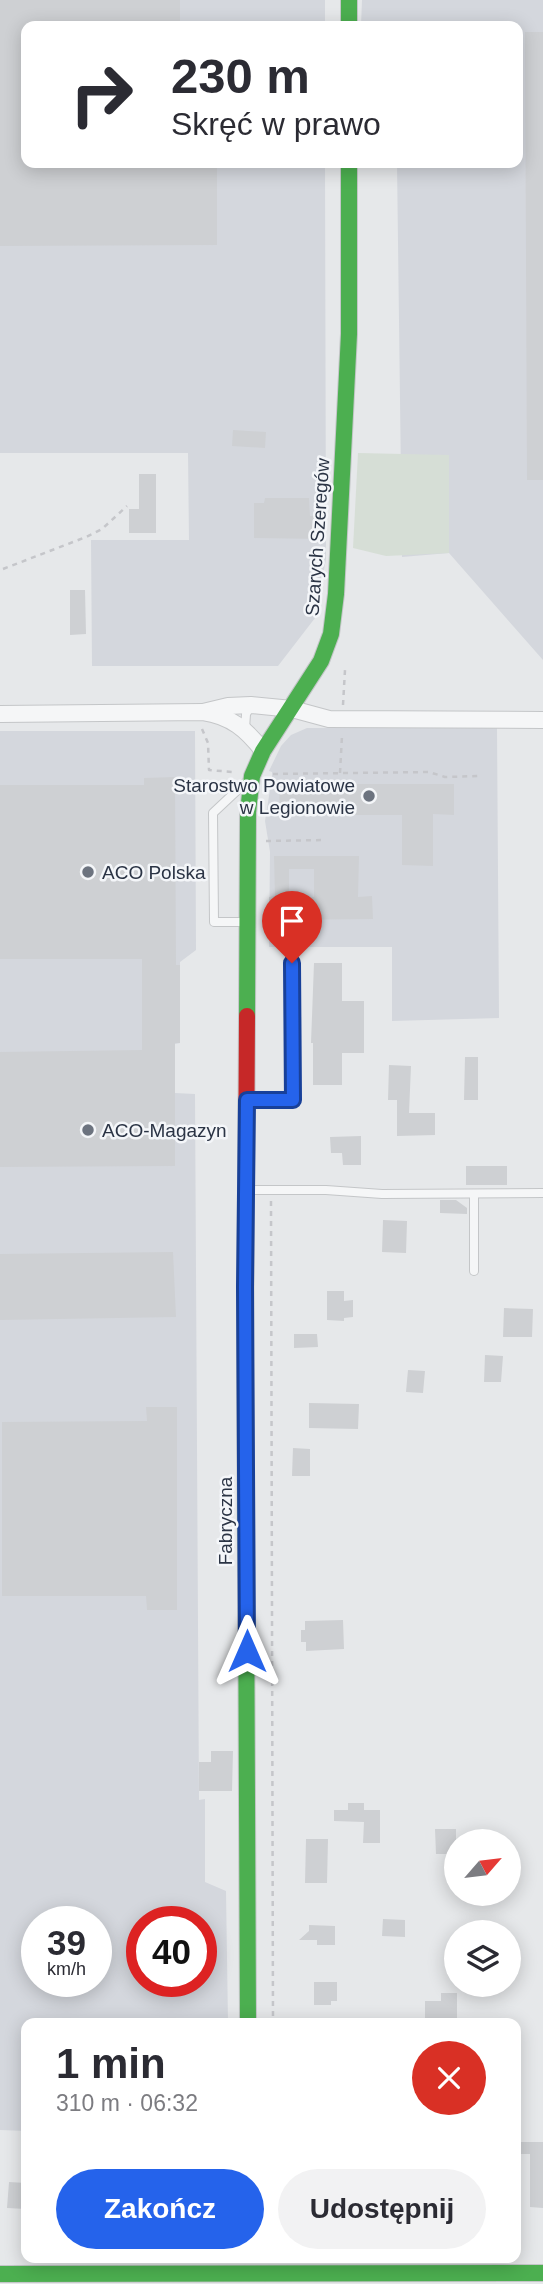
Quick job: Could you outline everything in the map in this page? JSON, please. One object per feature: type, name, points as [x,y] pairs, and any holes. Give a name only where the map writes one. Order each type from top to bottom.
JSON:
[{"type":"street","points":[[349,0],[349,21]]},
{"type":"street","name":"Szarych Szeregów","points":[[247,1018],[248,811],[253,777],[263,751],[321,661],[331,634],[336,594],[349,334],[349,168]]},
{"type":"street","points":[[200,718],[228,706],[251,705],[292,709],[329,719],[543,720]]},
{"type":"street","points":[[0,715],[228,719],[244,729],[263,751]]},
{"type":"street","name":"Fabryczna","points":[[247,1018],[245,1190],[248,2018]]},
{"type":"street","points":[[0,2274],[248,2279],[543,2273]]},
{"type":"lane","points":[[244,729],[246,714],[251,705]]},
{"type":"lane","points":[[248,922],[214,922],[213,813],[253,777]]},
{"type":"lane","points":[[247,1100],[293,1100],[292,963]]},
{"type":"lane","points":[[245,1190],[326,1190],[382,1194],[543,1193]]},
{"type":"lane","points":[[474,1194],[474,1271]]},
{"type":"path","points":[[3,569],[102,529],[127,506]]},
{"type":"path","points":[[200,718],[205,732],[209,770],[253,777],[270,774],[429,772],[445,777],[478,776]]},
{"type":"path","points":[[264,832],[267,849]]},
{"type":"path","points":[[266,841],[325,840]]},
{"type":"path","points":[[271,1191],[273,2018]]},
{"type":"shaded area","points":[[0,0],[325,0],[325,21],[21,21],[21,168],[325,168],[326,559],[315,618],[278,666],[92,666],[91,540],[189,540],[188,453],[0,453]]},
{"type":"shaded area","points":[[362,0],[543,0],[543,660],[449,553],[402,557],[397,168],[523,168],[523,21],[361,21]]},
{"type":"shaded area","points":[[358,453],[449,455],[449,553],[386,556],[353,548]]},
{"type":"shaded area","points":[[307,728],[497,728],[499,1018],[392,1021],[392,947],[269,947],[270,852],[265,821],[272,777],[272,772],[269,771],[281,746],[291,735]]},
{"type":"shaded area","points":[[0,731],[195,731],[196,950],[176,967],[176,974],[180,974],[180,1043],[175,1044],[175,1093],[195,1094],[199,1800],[205,1799],[205,1882],[226,1891],[228,2018],[21,2018],[21,2131],[0,2130]]},
{"type":"building","points":[[0,0],[180,0],[180,21],[21,21],[21,168],[217,168],[217,245],[0,246]]},
{"type":"building","points":[[525,32],[543,32],[543,480],[527,480]]},
{"type":"building","points":[[233,430],[266,432],[265,448],[232,446]]},
{"type":"building","points":[[139,474],[156,474],[156,533],[129,533],[129,509],[139,509]]},
{"type":"building","points":[[265,498],[309,498],[310,516],[325,516],[324,539],[254,538],[254,503],[264,503]]},
{"type":"building","points":[[70,590],[85,590],[86,634],[70,635]]},
{"type":"building","points":[[175,777],[176,965],[180,965],[180,1043],[175,1043],[175,1166],[0,1167],[0,1052],[142,1050],[142,959],[0,959],[0,785],[144,785],[144,778]]},
{"type":"building","points":[[279,784],[454,784],[454,815],[433,814],[433,866],[402,865],[402,815],[280,815]]},
{"type":"building","points":[[274,856],[359,856],[358,897],[372,896],[373,919],[270,920],[269,897],[275,896]],"holes":[[[289,869],[314,869],[314,897],[289,897]]]},
{"type":"building","points":[[314,963],[342,963],[342,1001],[364,1001],[364,1053],[342,1053],[342,1085],[313,1085],[311,1043]]},
{"type":"building","points":[[465,1057],[478,1057],[478,1100],[464,1100]]},
{"type":"building","points":[[389,1065],[411,1066],[409,1113],[435,1113],[435,1135],[397,1136],[397,1100],[388,1100]]},
{"type":"building","points":[[361,1136],[361,1165],[343,1165],[342,1153],[331,1153],[330,1137]]},
{"type":"building","points":[[466,1166],[507,1166],[507,1185],[466,1185]]},
{"type":"building","points":[[440,1200],[456,1200],[467,1208],[467,1214],[440,1213]]},
{"type":"building","points":[[383,1220],[407,1221],[406,1253],[382,1252]]},
{"type":"building","points":[[173,1252],[176,1317],[0,1320],[0,1254]]},
{"type":"building","points":[[327,1291],[344,1291],[344,1301],[353,1300],[353,1317],[344,1318],[344,1321],[327,1320]]},
{"type":"building","points":[[504,1308],[533,1309],[532,1337],[503,1337]]},
{"type":"building","points":[[294,1334],[317,1334],[318,1347],[294,1348]]},
{"type":"building","points":[[485,1355],[503,1356],[501,1382],[484,1382]]},
{"type":"building","points":[[408,1370],[425,1371],[423,1393],[406,1392]]},
{"type":"building","points":[[309,1403],[359,1404],[358,1429],[309,1428]]},
{"type":"building","points":[[146,1407],[177,1407],[177,1610],[147,1610],[146,1596],[2,1596],[2,1422],[147,1421]]},
{"type":"building","points":[[293,1448],[310,1449],[310,1476],[292,1476]]},
{"type":"building","points":[[343,1620],[344,1649],[306,1651],[306,1642],[301,1642],[301,1630],[305,1630],[305,1621]]},
{"type":"building","points":[[211,1751],[233,1751],[232,1791],[199,1791],[199,1762],[211,1762]]},
{"type":"building","points":[[348,1803],[364,1803],[364,1810],[380,1810],[380,1843],[363,1843],[364,1822],[334,1821],[334,1810],[348,1810]]},
{"type":"building","points":[[435,1829],[444,1829],[444,1854],[436,1854]]},
{"type":"building","points":[[306,1839],[328,1839],[327,1883],[305,1883]]},
{"type":"building","points":[[383,1919],[405,1920],[405,1937],[382,1936]]},
{"type":"building","points":[[309,1925],[335,1926],[335,1945],[317,1945],[317,1940],[299,1940],[309,1931]]},
{"type":"building","points":[[314,1982],[337,1982],[337,2001],[331,2001],[331,2005],[314,2005]]},
{"type":"building","points":[[441,1993],[444,1993],[444,1997],[457,1997],[457,2018],[425,2018],[425,2001],[441,2001]]},
{"type":"building","points":[[521,2142],[543,2142],[543,2208],[530,2207],[530,2154],[521,2154]]},
{"type":"building","points":[[9,2182],[21,2183],[21,2209],[7,2208]]},
{"type":"traffic: fast","points":[[349,0],[349,21]]},
{"type":"traffic: fast","points":[[247,1016],[248,812],[252,776],[263,751],[321,661],[331,634],[336,594],[349,334],[349,168]]},
{"type":"traffic: fast","points":[[245,1356],[248,2018]]},
{"type":"traffic: fast","points":[[0,2274],[543,2273]]},
{"type":"traffic: jam","points":[[245,1356],[247,1016]]},
{"type":"place","name":"Starostwo Powiatowe w Legionowie","points":[[369,796]]},
{"type":"place","name":"ACO Polska","points":[[88,872]]},
{"type":"place","name":"ACO-Magazyn","points":[[88,1130]]},
{"type":"route","points":[[247,1651],[247,1100],[293,1100],[292,963]]}]
